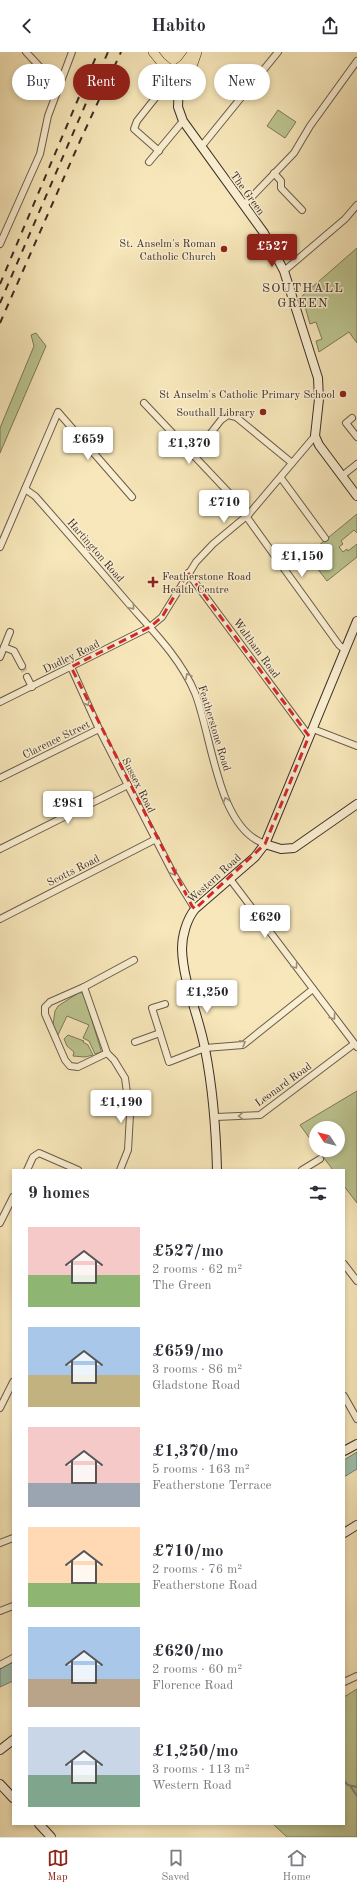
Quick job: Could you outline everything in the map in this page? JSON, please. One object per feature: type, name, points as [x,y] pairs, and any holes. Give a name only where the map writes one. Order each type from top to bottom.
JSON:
[{"type":"main road","points":[[153,52],[161,62],[165,64]]},
{"type":"main road","points":[[183,64],[189,59],[193,52]]},
{"type":"main road","points":[[192,64],[197,52]]},
{"type":"street","points":[[26,52],[37,64]]},
{"type":"street","points":[[65,71],[72,52]]},
{"type":"street","points":[[201,147],[278,52]]},
{"type":"street","points":[[244,206],[294,153],[310,126],[357,61]]},
{"type":"street","points":[[0,244],[40,154],[44,130],[54,100]]},
{"type":"street","points":[[154,100],[137,121],[134,128],[159,151]]},
{"type":"street","name":"The Green","points":[[178,100],[178,107],[183,121],[264,233],[284,271],[318,378],[320,399],[315,436]]},
{"type":"street","points":[[150,162],[183,121]]},
{"type":"street","points":[[274,173],[280,181],[281,188],[302,210]]},
{"type":"street","points":[[284,271],[345,219],[357,205]]},
{"type":"street","points":[[144,403],[248,515],[339,645],[345,650]]},
{"type":"street","points":[[0,546],[58,412],[132,497]]},
{"type":"street","points":[[192,456],[221,420],[228,415],[236,417],[292,463]]},
{"type":"street","points":[[352,418],[346,423],[357,436]]},
{"type":"street","points":[[150,628],[162,617],[188,573],[213,544],[248,515],[281,478],[315,436],[319,445],[357,496]]},
{"type":"street","points":[[342,476],[357,464]]},
{"type":"street","points":[[281,478],[325,538]]},
{"type":"street","name":"Hartington Road","points":[[25,490],[35,496],[150,628]]},
{"type":"street","name":"Waltham Road","points":[[188,573],[311,732]]},
{"type":"street","name":"Western Road","points":[[217,1169],[216,1117],[205,1048],[183,962],[182,946],[184,932],[190,916],[195,909],[255,857],[265,844],[357,621]]},
{"type":"street","name":"Dudley Road","points":[[0,702],[150,628]]},
{"type":"street","name":"Featherstone Road","points":[[150,628],[180,664],[190,681],[197,698],[229,809],[246,834],[256,842],[265,844]]},
{"type":"street","points":[[0,657],[10,632]]},
{"type":"street","points":[[4,647],[14,652],[22,666]]},
{"type":"street","name":"Sussex Road","points":[[71,668],[99,729],[178,881],[195,909]]},
{"type":"street","points":[[27,677],[32,686]]},
{"type":"street","name":"Clarence Street","points":[[0,778],[99,729]]},
{"type":"street","points":[[311,732],[357,746]]},
{"type":"street","points":[[0,849],[128,785]]},
{"type":"street","points":[[265,844],[281,849],[294,848],[357,804]]},
{"type":"street","name":"Scotts Road","points":[[0,919],[156,839]]},
{"type":"street","points":[[230,879],[356,1046]]},
{"type":"street","points":[[107,1053],[78,1067],[70,1066],[65,1060],[45,1014],[44,1007],[50,1002],[84,987],[134,960]]},
{"type":"street","points":[[84,987],[107,1053],[114,1060],[125,1078],[130,1115],[130,1131],[128,1150],[120,1169]]},
{"type":"street","points":[[165,1004],[152,1008],[169,1062],[205,1048],[243,1045],[312,989]]},
{"type":"street","points":[[135,1042],[160,1033]]},
{"type":"street","name":"Leonard Road","points":[[216,1117],[260,1115],[356,1046]]},
{"type":"street","points":[[27,1169],[33,1157],[39,1153],[76,1169]]},
{"type":"street","points":[[304,1169],[320,1159]]},
{"type":"street","points":[[0,1223],[12,1199]]},
{"type":"street","points":[[0,1205],[7,1209]]},
{"type":"street","points":[[345,1265],[357,1281]]},
{"type":"street","points":[[0,1408],[12,1384]]},
{"type":"street","points":[[345,1398],[357,1419]]},
{"type":"street","points":[[345,1450],[357,1444]]},
{"type":"street","points":[[345,1532],[357,1525]]},
{"type":"street","points":[[0,1542],[12,1538]]},
{"type":"street","points":[[0,1611],[12,1606]]},
{"type":"street","points":[[0,1666],[12,1659]]},
{"type":"street","points":[[345,1682],[357,1676]]},
{"type":"street","points":[[0,1750],[12,1741]]},
{"type":"street","points":[[0,1784],[12,1797]]},
{"type":"street","points":[[40,1825],[52,1837]]},
{"type":"highlighted area","points":[[188,573],[309,736],[265,844],[195,909],[192,906],[71,667],[150,627],[162,617]]},
{"type":"green space","points":[[278,110],[296,122],[285,138],[267,126]]},
{"type":"green space","points":[[357,248],[357,343],[349,332],[319,352],[316,341],[322,339],[316,322],[310,324],[302,296]]},
{"type":"green space","points":[[36,333],[46,346],[0,453],[0,428],[34,346],[31,335]]},
{"type":"green space","points":[[357,514],[357,533],[354,530],[341,541],[343,544],[339,547],[343,552],[347,549],[348,551],[357,544],[357,557],[327,581],[307,555]]},
{"type":"green space","points":[[80,992],[84,995],[101,1050],[101,1052],[95,1054],[89,1041],[83,1038],[89,1025],[67,1016],[57,1037],[53,1025],[55,1011],[58,1006]]},
{"type":"green space","points":[[68,1035],[84,1041],[83,1042],[88,1045],[93,1055],[85,1057],[73,1056],[74,1052],[67,1046],[64,1039]]},
{"type":"green space","points":[[357,1091],[357,1203],[345,1187],[345,1169],[332,1169],[323,1157],[345,1157],[345,1121],[309,1121],[309,1137],[300,1125]]},
{"type":"green space","points":[[357,1689],[357,1837],[287,1837],[274,1825],[345,1825],[345,1696]]},
{"type":"shaded area","points":[[357,1452],[357,1469],[345,1476],[345,1459]]},
{"type":"shaded area","points":[[12,1663],[12,1681],[0,1687],[0,1669]]},
{"type":"waterway","points":[[345,1782],[348,1785],[357,1787]]},
{"type":"waterway","points":[[351,1787],[357,1796]]},
{"type":"tunnel","points":[[22,666],[27,677]]},
{"type":"railway","points":[[0,284],[98,52]]},
{"type":"railway","points":[[0,303],[108,52]]},
{"type":"railway","points":[[0,323],[121,52]]},
{"type":"place","name":"St. Anselm's Roman Catholic Church","points":[[224,249]]},
{"type":"place","name":"St Anselm's Catholic Primary School","points":[[343,394]]},
{"type":"place","name":"Southall Library","points":[[263,412]]},
{"type":"place","name":"Featherstone Road Health Centre","points":[[153,582]]},
{"type":"district","name":"SOUTHALL GREEN","points":[[303,294]]}]
